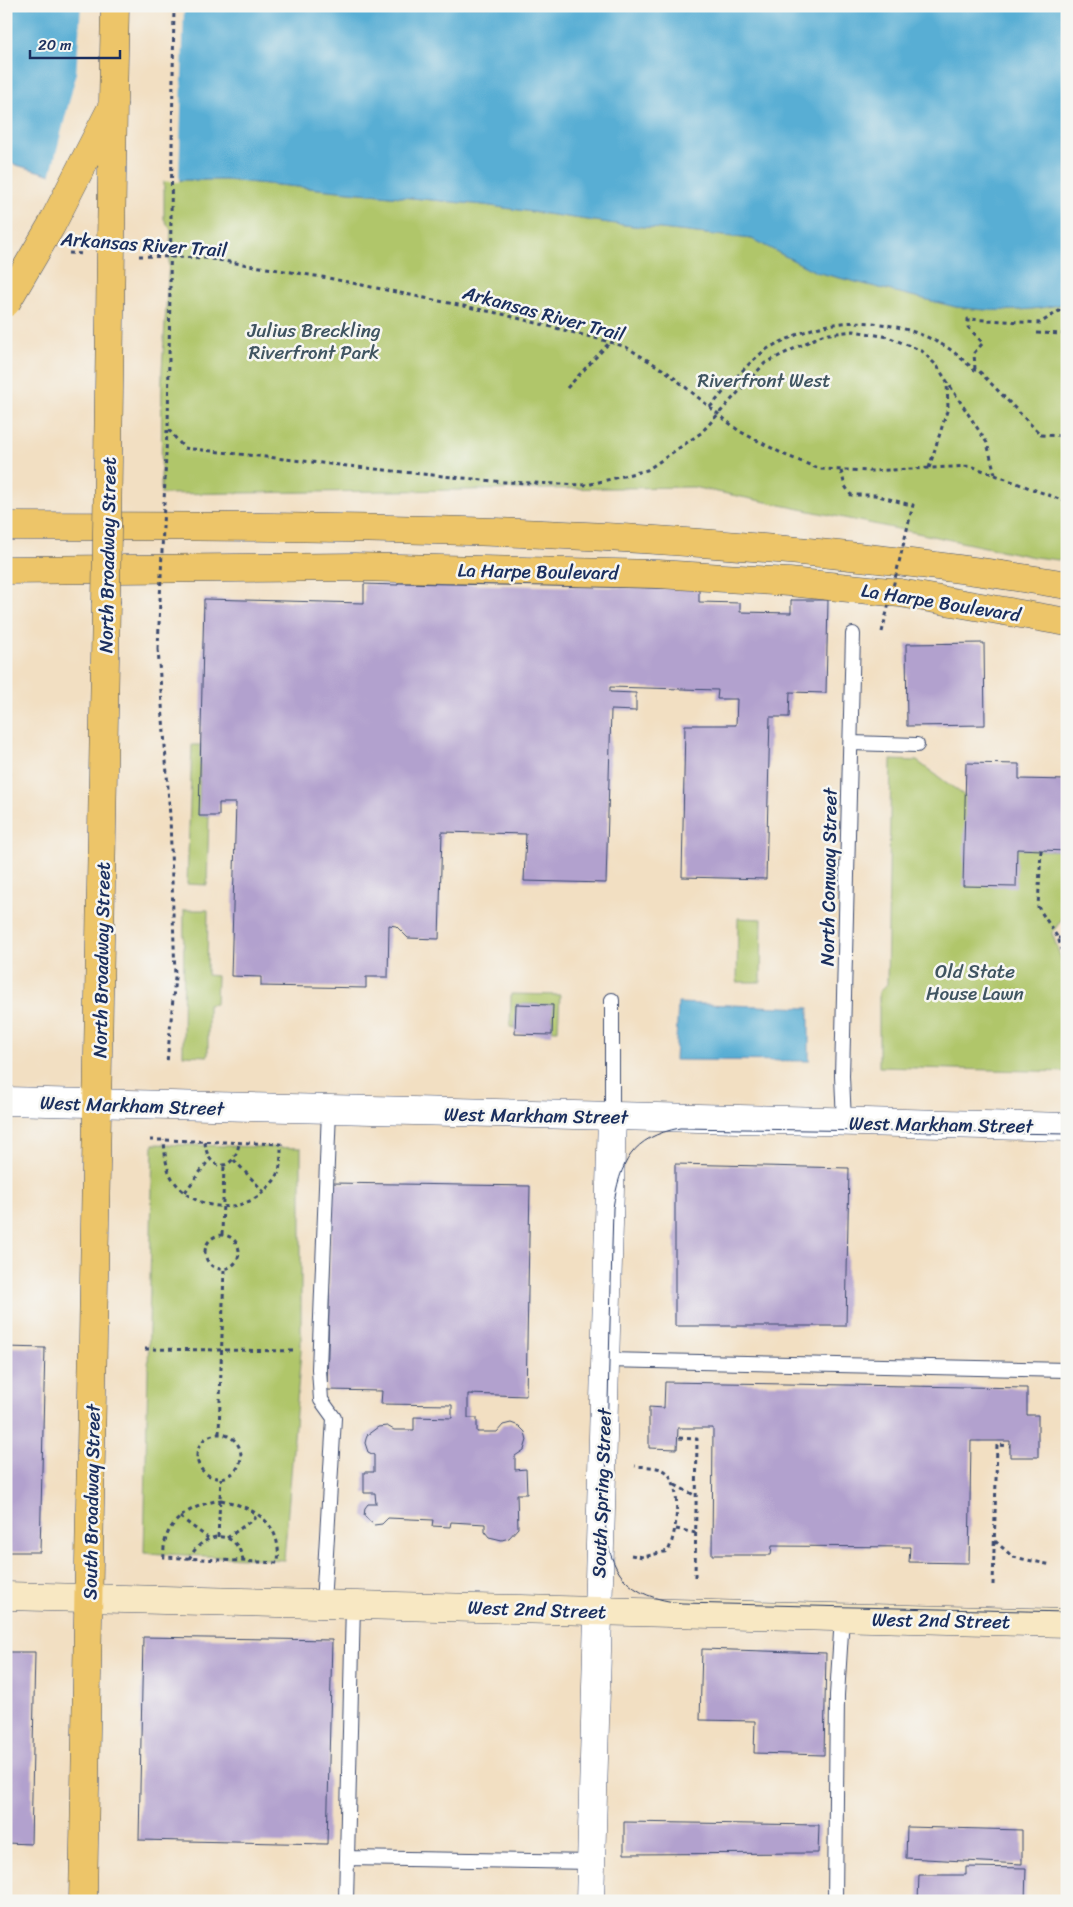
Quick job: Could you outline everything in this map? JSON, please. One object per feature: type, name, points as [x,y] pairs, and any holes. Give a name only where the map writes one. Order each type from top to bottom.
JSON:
[{"type":"main road","name":"North Broadway Street","points":[[98,1103],[115,6]]},
{"type":"main road","points":[[6,303],[51,226],[114,104]]},
{"type":"main road","name":"La Harpe Boulevard","points":[[6,526],[167,526],[563,534],[712,542],[869,557],[1067,585]]},
{"type":"main road","name":"La Harpe Boulevard","points":[[6,570],[354,567],[658,574],[790,582],[900,593],[1067,622]]},
{"type":"main road","name":"South Broadway Street","points":[[83,1901],[98,1103]]},
{"type":"main road","name":"West 2nd Street","points":[[6,1596],[1067,1623]]},
{"type":"street","name":"West Markham Street","points":[[6,1101],[1067,1127]]},
{"type":"street","name":"South Spring Street","points":[[590,1901],[593,1862],[597,1610],[612,1116]]},
{"type":"lane","name":"North Conway Street","points":[[844,1122],[842,1076],[853,634]]},
{"type":"lane","points":[[851,743],[917,745]]},
{"type":"lane","points":[[612,1000],[612,1116]]},
{"type":"lane","points":[[323,1604],[334,1418],[320,1400],[328,1110]]},
{"type":"lane","points":[[605,1360],[1067,1370]]},
{"type":"lane","points":[[346,1901],[353,1604]]},
{"type":"lane","points":[[835,1901],[837,1695],[842,1617]]},
{"type":"lane","points":[[347,1858],[593,1862]]},
{"type":"path","points":[[167,1063],[175,977],[168,789],[158,649],[168,429],[174,6]]},
{"type":"path","name":"Arkansas River Trail","points":[[62,253],[90,254]]},
{"type":"path","name":"Arkansas River Trail","points":[[138,256],[205,258],[328,278],[502,314],[610,342],[626,347],[667,372],[739,431],[785,455],[820,469],[840,471],[971,466],[1067,502]]},
{"type":"path","points":[[975,370],[974,353],[983,343],[968,327],[968,319],[1040,323],[1067,306]]},
{"type":"path","points":[[710,408],[764,351],[804,331],[830,323],[856,321],[881,323],[913,332],[948,348],[975,370],[978,370],[1041,435],[1067,436]]},
{"type":"path","points":[[168,429],[184,448],[421,474],[587,485],[647,470],[701,433],[765,363],[822,335],[854,331],[888,337],[922,350],[938,366],[987,443],[995,474]]},
{"type":"path","points":[[1037,333],[1067,334]]},
{"type":"path","points":[[566,388],[610,342]]},
{"type":"path","points":[[929,468],[948,408],[947,381]]},
{"type":"path","points":[[840,471],[845,486],[851,495],[875,494],[913,505],[882,632]]},
{"type":"path","points":[[1040,850],[1038,907],[1058,938],[1067,964]]},
{"type":"path","points":[[1058,938],[1067,938]]},
{"type":"path","points":[[150,1140],[164,1140],[205,1142],[239,1142],[281,1144],[281,1157],[277,1176],[264,1192],[240,1205],[223,1208],[206,1203],[185,1192],[171,1177],[165,1160],[164,1140]]},
{"type":"path","points":[[205,1142],[206,1155],[209,1160],[213,1163],[224,1165],[234,1160],[239,1142]]},
{"type":"path","points":[[185,1192],[209,1160]]},
{"type":"path","points":[[234,1160],[264,1192]]},
{"type":"path","points":[[222,1235],[224,1165]]},
{"type":"path","points":[[222,1235],[232,1238],[240,1253],[235,1263],[224,1270],[210,1264],[205,1253],[208,1243],[222,1235]]},
{"type":"path","points":[[219,1434],[224,1270]]},
{"type":"path","points":[[145,1349],[301,1351]]},
{"type":"path","points":[[219,1434],[233,1439],[241,1451],[240,1466],[235,1472],[222,1478],[214,1478],[202,1471],[197,1458],[198,1450],[206,1439],[219,1434]]},
{"type":"path","points":[[679,1438],[697,1439],[695,1577]]},
{"type":"path","points":[[993,1585],[997,1445],[1010,1446]]},
{"type":"path","points":[[631,1555],[643,1557],[668,1551],[674,1540],[676,1529],[674,1484],[670,1475],[662,1469],[634,1466]]},
{"type":"path","points":[[218,1537],[222,1478]]},
{"type":"path","points":[[674,1484],[696,1496]]},
{"type":"path","points":[[221,1500],[238,1504],[259,1515],[274,1530],[280,1547],[278,1563],[164,1558],[167,1532],[180,1517],[204,1503],[221,1500]]},
{"type":"path","points":[[227,1538],[259,1515]]},
{"type":"path","points":[[180,1517],[208,1538]]},
{"type":"path","points":[[676,1529],[696,1533]]},
{"type":"path","points":[[189,1559],[200,1542],[208,1538],[218,1537],[227,1538],[241,1550],[243,1561]]},
{"type":"path","points":[[994,1540],[1013,1557],[1052,1565]]},
{"type":"green space","name":"Julius Breckling Riverfront Park","points":[[164,180],[226,180],[484,205],[616,224],[752,239],[816,272],[956,307],[983,310],[1012,310],[1040,308],[1067,303],[1067,561],[1034,557],[693,487],[161,494],[162,370],[171,230],[164,219]]},
{"type":"green space","points":[[192,745],[201,745],[199,816],[209,816],[207,885],[187,884]]},
{"type":"green space","name":"Old State House Lawn","points":[[891,760],[917,761],[965,796],[1017,849],[1067,851],[1065,915],[1052,933],[1067,975],[1067,1072],[879,1067],[879,992],[887,984]]},
{"type":"green space","points":[[184,910],[208,910],[207,975],[217,976],[216,1004],[208,1005],[208,1056],[183,1055]]},
{"type":"green space","points":[[738,918],[762,919],[761,982],[737,982]]},
{"type":"green space","points":[[511,994],[560,995],[558,1030],[552,1030],[553,1005],[516,1004],[515,1028],[510,1027]]},
{"type":"green space","points":[[153,1144],[301,1148],[301,1351],[284,1560],[144,1553]]},
{"type":"water","points":[[6,6],[1067,6],[1067,303],[1040,308],[1011,310],[983,310],[956,307],[816,272],[752,239],[616,224],[484,205],[226,180],[164,180],[48,174],[6,162]]},
{"type":"water","points":[[678,1003],[809,1008],[809,1061],[675,1060]]},
{"type":"pier","points":[[81,6],[184,6],[179,182],[50,177],[76,75]]},
{"type":"building","points":[[398,583],[699,589],[699,602],[740,603],[740,612],[791,613],[791,600],[828,600],[826,693],[790,692],[789,717],[770,717],[766,879],[682,877],[685,725],[736,725],[737,699],[717,699],[718,690],[610,687],[610,692],[636,693],[636,711],[611,710],[606,883],[524,881],[526,834],[442,832],[439,939],[408,938],[396,926],[389,925],[388,977],[366,977],[366,988],[261,986],[261,977],[231,976],[236,803],[219,803],[219,816],[199,816],[204,599],[364,603],[364,584],[398,585]]},
{"type":"building","points":[[984,643],[985,725],[907,726],[906,644]]},
{"type":"building","points":[[966,763],[1019,764],[1019,779],[1067,780],[1067,851],[1017,849],[1016,887],[963,886]]},
{"type":"building","points":[[6,765],[10,765],[8,814],[6,814]]},
{"type":"building","points":[[516,1004],[553,1005],[552,1035],[515,1034]]},
{"type":"building","points":[[675,1164],[849,1168],[846,1326],[675,1326]]},
{"type":"building","points":[[332,1183],[530,1186],[526,1396],[468,1394],[468,1418],[477,1418],[477,1432],[497,1432],[503,1425],[511,1423],[519,1426],[525,1432],[527,1440],[524,1450],[515,1456],[515,1470],[526,1469],[527,1494],[517,1494],[518,1528],[509,1538],[502,1540],[489,1537],[485,1532],[485,1524],[451,1522],[450,1527],[432,1526],[433,1520],[388,1518],[382,1524],[374,1525],[364,1516],[365,1508],[368,1504],[376,1504],[375,1493],[364,1493],[364,1472],[374,1472],[374,1455],[368,1452],[365,1443],[367,1435],[378,1427],[387,1426],[394,1430],[414,1430],[414,1417],[452,1418],[452,1405],[381,1404],[382,1391],[327,1390]]},
{"type":"building","points":[[6,1347],[45,1348],[40,1552],[6,1552]]},
{"type":"building","points":[[665,1382],[1027,1388],[1027,1415],[1038,1415],[1038,1457],[1010,1457],[1010,1441],[971,1441],[969,1563],[909,1562],[910,1547],[772,1546],[771,1555],[712,1555],[713,1428],[678,1428],[677,1449],[649,1448],[649,1407],[664,1408]]},
{"type":"building","points":[[143,1637],[332,1640],[327,1844],[139,1840]]},
{"type":"building","points":[[702,1649],[826,1653],[824,1755],[754,1753],[755,1721],[700,1720]]},
{"type":"building","points":[[6,1652],[35,1652],[31,1844],[6,1843]]},
{"type":"building","points":[[624,1822],[819,1825],[818,1853],[624,1854]]},
{"type":"building","points":[[907,1827],[1022,1830],[1022,1864],[906,1858]]},
{"type":"building","points":[[966,1867],[1026,1868],[1025,1901],[918,1901],[919,1875],[966,1875]]},
{"type":"tram line","points":[[1067,1134],[680,1128],[664,1132],[640,1145],[631,1154],[625,1165],[620,1177],[613,1208],[605,1519],[607,1538],[616,1568],[624,1579],[635,1588],[663,1600],[682,1603],[1067,1612]]},
{"type":"park label","name":"Riverfront West","points":[[764,380]]}]
